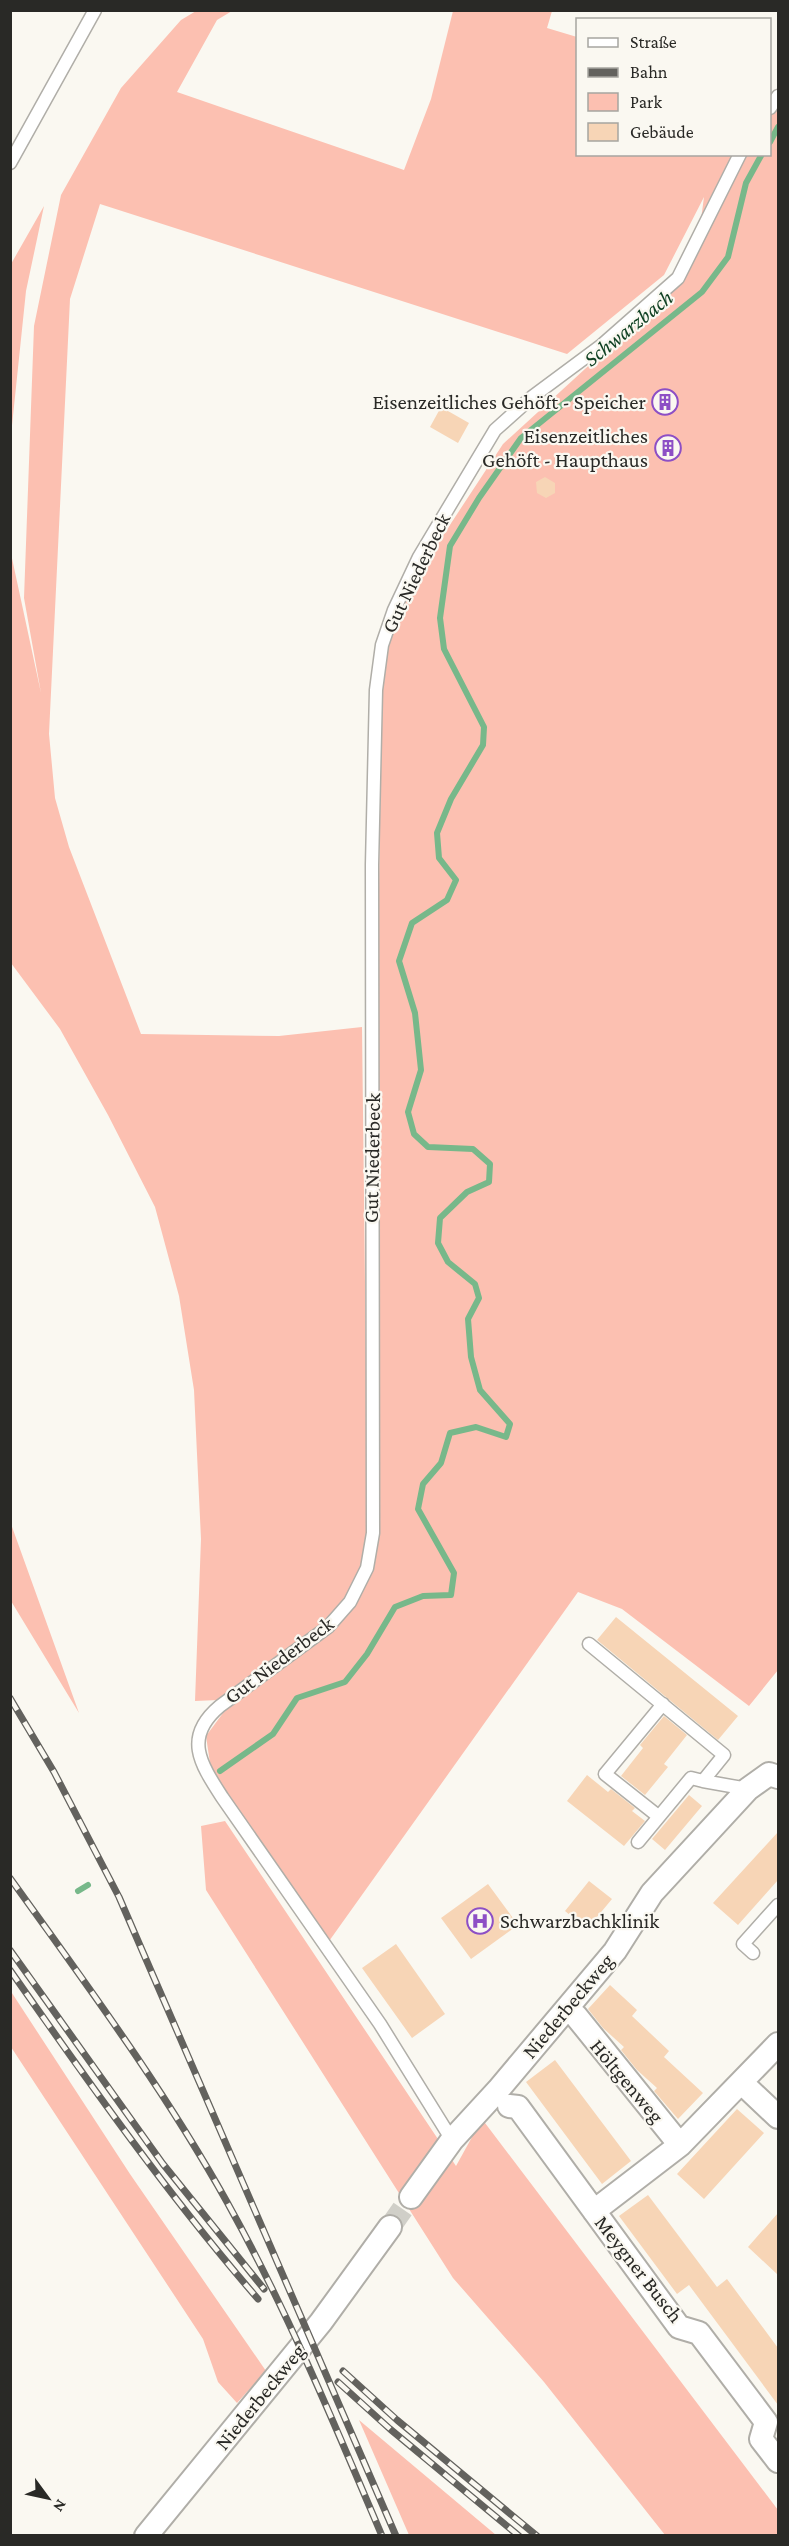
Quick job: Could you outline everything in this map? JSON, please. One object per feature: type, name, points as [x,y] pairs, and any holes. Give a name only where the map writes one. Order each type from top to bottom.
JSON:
[{"type":"street","name":"Niederbeckweg","points":[[411,2197],[452,2140],[498,2090],[615,1951],[652,1893],[748,1789],[774,1775]]},
{"type":"street","name":"Höltgenweg","points":[[576,2016],[680,2145]]},
{"type":"street","name":"Höltgenweg","points":[[594,2211],[680,2145],[778,2044]]},
{"type":"street","points":[[742,2083],[778,2117]]},
{"type":"street","name":"Meygner Busch","points":[[509,2106],[519,2107],[679,2327],[699,2333],[766,2422],[761,2439],[778,2461]]},
{"type":"street","name":"Niederbeckweg","points":[[146,2535],[321,2322],[390,2227]]},
{"type":"lane","points":[[10,162],[95,10]]},
{"type":"lane","name":"Gut Niederbeck","points":[[452,2140],[380,2024],[217,1789],[200,1757],[197,1738],[207,1716],[328,1628],[350,1602],[367,1568],[373,1533],[372,865],[378,667],[388,627],[419,556],[495,430],[532,397],[602,345],[678,278],[739,156]]},
{"type":"lane","points":[[590,1644],[724,1755],[703,1781]]},
{"type":"lane","points":[[658,1816],[605,1774],[663,1704]]},
{"type":"lane","points":[[638,1842],[691,1778],[748,1789]]},
{"type":"lane","points":[[753,1953],[743,1944],[778,1905]]},
{"type":"green space","points":[[196,11],[232,11],[217,20],[177,92],[404,170],[431,99],[453,11],[552,11],[547,28],[576,37],[576,156],[771,156],[771,102],[778,96],[778,1670],[749,1706],[622,1609],[578,1592],[327,1944],[211,1770],[206,1736],[226,1709],[330,1630],[370,1569],[381,739],[382,688],[388,646],[400,612],[421,569],[503,444],[681,281],[696,257],[704,197],[664,275],[567,354],[100,204],[70,299],[49,734],[55,798],[69,847],[141,1034],[279,1036],[362,1027],[368,1538],[362,1567],[347,1597],[324,1623],[218,1700],[195,1701],[201,1539],[194,1390],[179,1296],[155,1207],[108,1115],[60,1029],[11,963],[10,549],[41,693],[24,598],[34,326],[61,195],[121,88],[181,20]]},
{"type":"green space","points":[[44,206],[26,291],[11,435],[11,264]]},
{"type":"green space","points":[[11,1524],[79,1713],[11,1601]]},
{"type":"green space","points":[[225,1821],[456,2166],[482,2119],[778,2510],[778,2535],[665,2535],[544,2382],[453,2278],[206,1890],[201,1826]]},
{"type":"green space","points":[[10,1990],[130,2174],[266,2371],[237,2403],[218,2382],[203,2339],[11,2047]]},
{"type":"green space","points":[[359,2420],[496,2535],[409,2535]]},
{"type":"building","points":[[441,407],[469,423],[458,443],[430,427]]},
{"type":"building","name":"Eisenzeitliches Gehöft - Haupthaus","points":[[675,435],[679,459],[661,461],[658,438]]},
{"type":"building","points":[[545,477],[555,483],[555,493],[546,498],[537,493],[536,482]]},
{"type":"building","points":[[616,1617],[738,1716],[718,1740],[597,1640]]},
{"type":"building","points":[[664,1716],[687,1735],[664,1764],[668,1767],[645,1795],[621,1776],[643,1748],[640,1745]]},
{"type":"building","points":[[587,1775],[608,1792],[611,1789],[635,1808],[632,1811],[645,1821],[624,1846],[567,1801]]},
{"type":"building","points":[[689,1795],[702,1806],[665,1850],[652,1839]]},
{"type":"building","points":[[778,1832],[778,1880],[738,1925],[713,1903]]},
{"type":"building","points":[[589,1881],[612,1899],[587,1929],[565,1911]]},
{"type":"building","name":"Schwarzbachklinik","points":[[488,1884],[518,1925],[471,1959],[441,1918]]},
{"type":"building","points":[[396,1944],[445,2014],[412,2038],[362,1968]]},
{"type":"building","points":[[610,1985],[637,2010],[632,2016],[669,2051],[664,2057],[703,2093],[678,2119],[654,2091],[657,2088],[637,2070],[621,2050],[624,2047],[603,2028],[588,2009]]},
{"type":"building","points":[[555,2060],[631,2161],[602,2184],[526,2082]]},
{"type":"building","points":[[737,2109],[764,2133],[704,2199],[677,2174]]},
{"type":"building","points":[[648,2195],[717,2287],[727,2279],[778,2348],[778,2405],[689,2285],[677,2294],[619,2216]]},
{"type":"building","points":[[778,2213],[778,2275],[748,2247]]},
{"type":"waterway","name":"Schwarzbach","points":[[771,140],[778,127]]},
{"type":"waterway","name":"Schwarzbach","points":[[220,1771],[273,1734],[297,1698],[345,1682],[367,1654],[395,1607],[423,1596],[451,1595],[454,1573],[418,1509],[423,1484],[441,1463],[450,1433],[476,1427],[506,1437],[510,1424],[480,1390],[471,1357],[468,1319],[479,1298],[475,1284],[448,1262],[438,1243],[440,1218],[467,1192],[489,1182],[490,1164],[473,1149],[428,1147],[414,1134],[408,1112],[421,1070],[415,1013],[399,961],[412,923],[447,900],[456,880],[439,858],[437,833],[451,799],[483,745],[484,727],[444,649],[440,618],[450,546],[479,498],[521,438],[702,292],[728,257],[746,183],[761,156]]},
{"type":"waterway","name":"Schwarzbach","points":[[78,1891],[88,1885]]},
{"type":"tunnel","points":[[390,2227],[411,2197]]},
{"type":"railway","points":[[10,1698],[54,1772],[119,1897],[396,2536]]},
{"type":"railway","points":[[10,1878],[151,2078],[227,2202],[290,2325],[382,2536]]},
{"type":"railway","points":[[10,1950],[163,2164],[264,2289]]},
{"type":"railway","points":[[10,1970],[161,2179],[258,2299]]},
{"type":"railway","points":[[343,2371],[397,2420],[537,2536]]},
{"type":"railway","points":[[338,2382],[390,2429],[519,2536]]},
{"type":"place","name":"Eisenzeitliches Gehöft - Speicher","points":[[665,402]]},
{"type":"place","name":"Eisenzeitliches Gehöft - Haupthaus","points":[[668,448]]},
{"type":"place","name":"Schwarzbachklinik","points":[[480,1921]]}]
